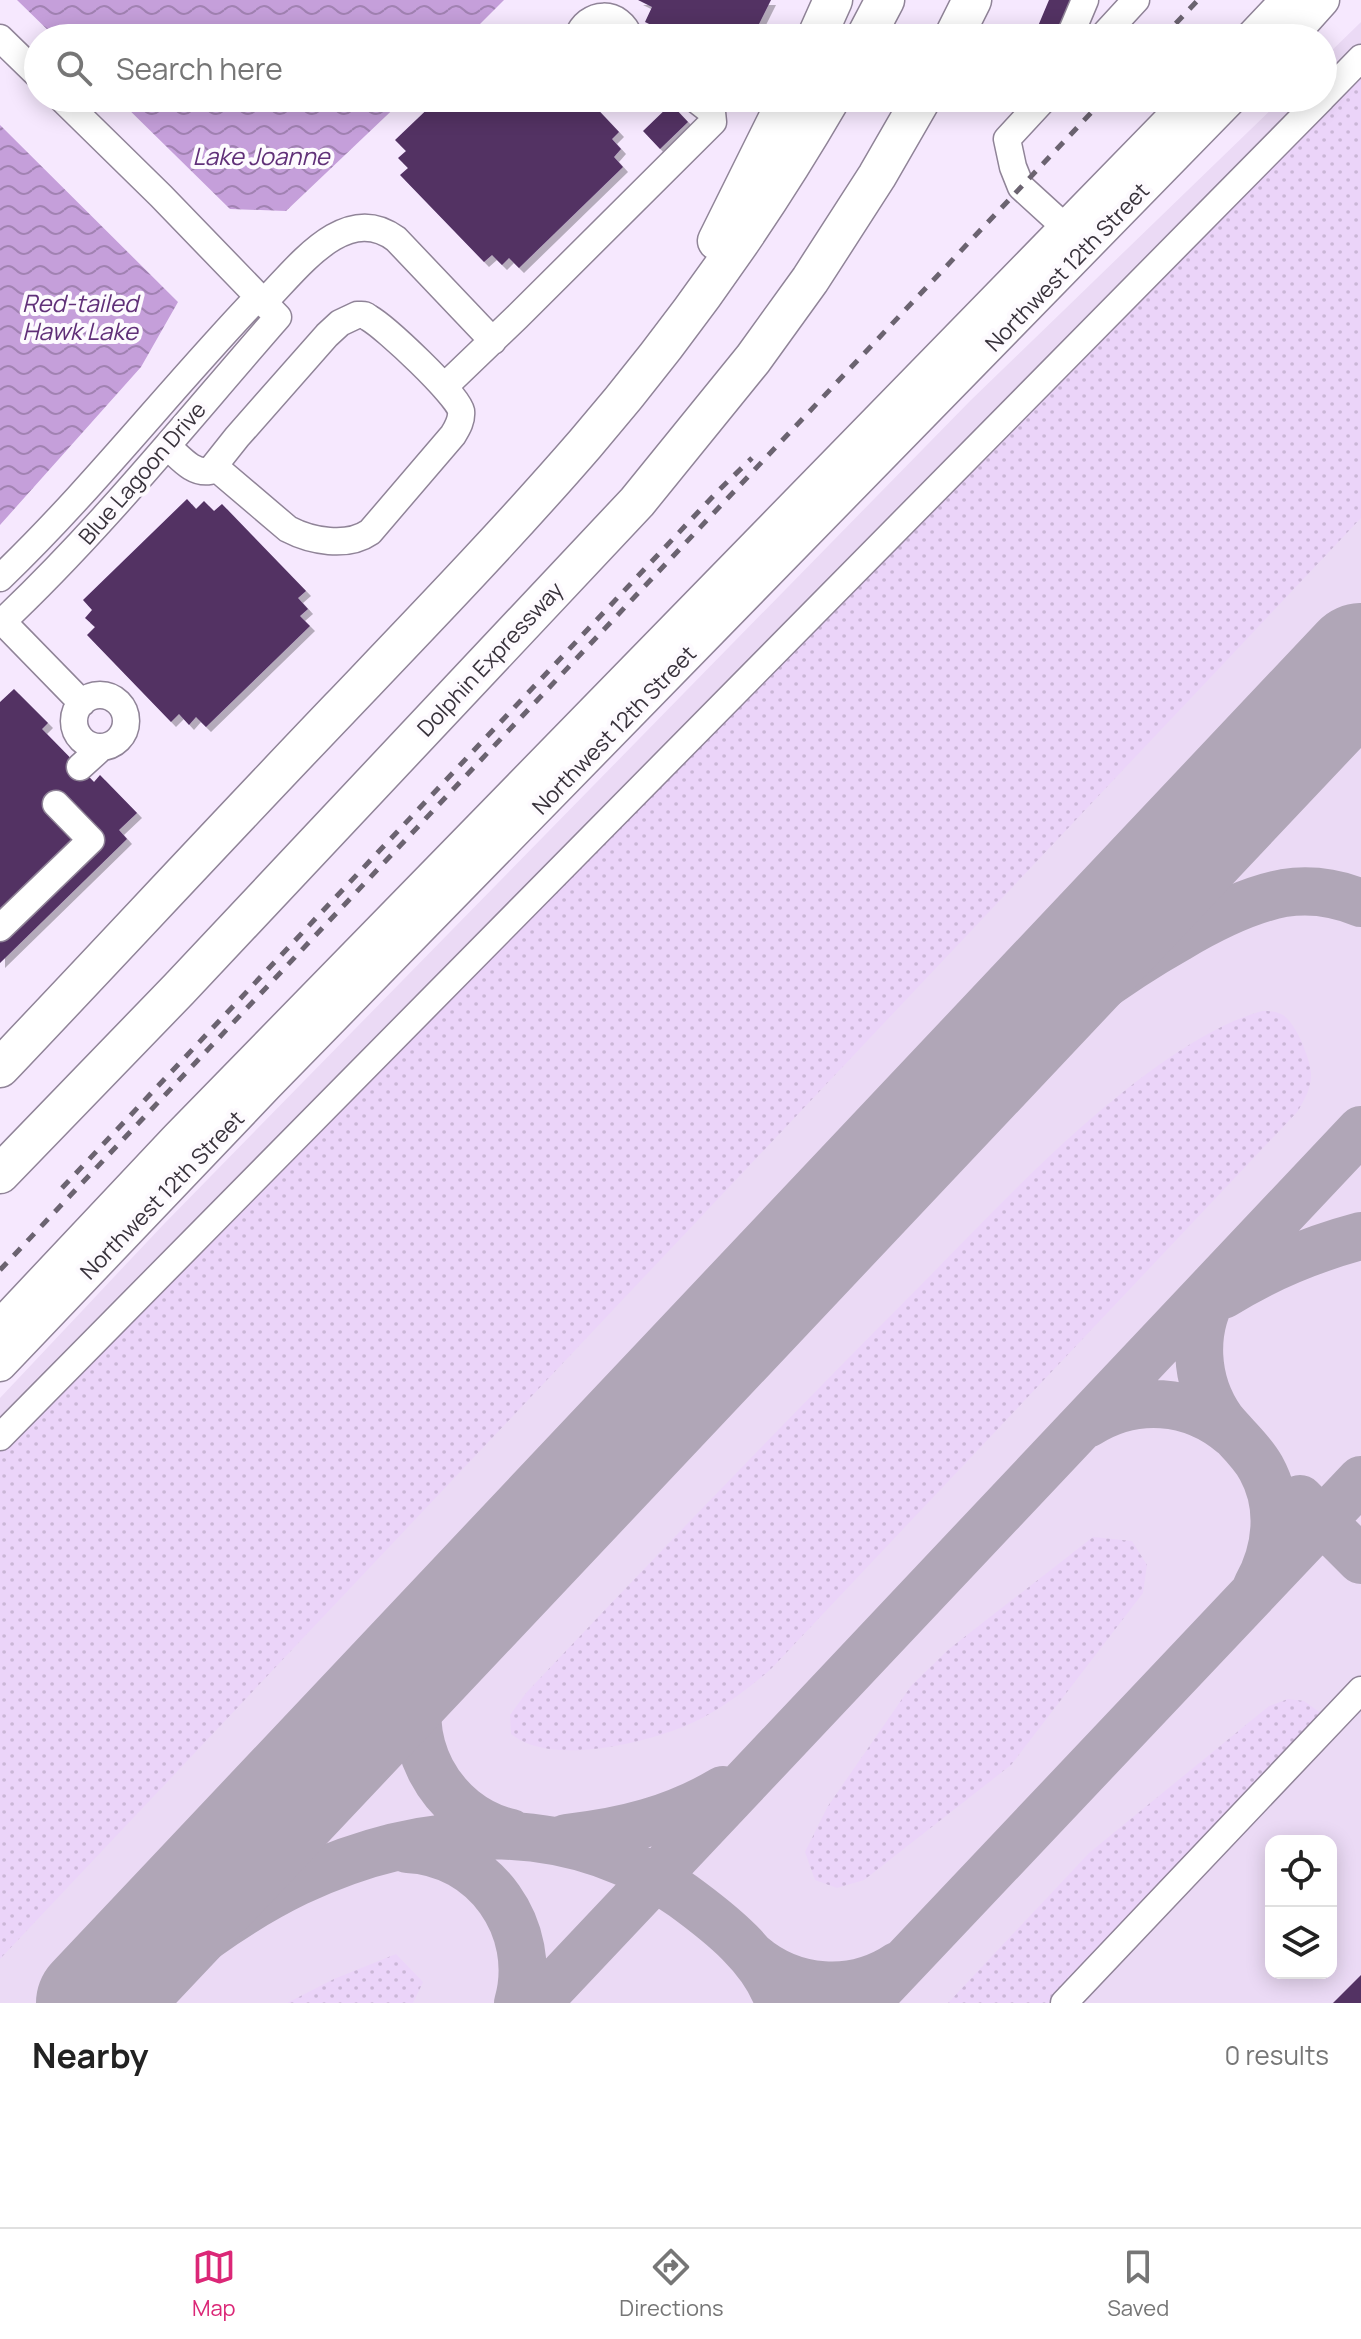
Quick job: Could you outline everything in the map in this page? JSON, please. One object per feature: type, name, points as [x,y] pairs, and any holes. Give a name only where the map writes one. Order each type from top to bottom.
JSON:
[{"type":"highway","points":[[822,24],[833,0]]},
{"type":"highway","points":[[872,24],[885,0]]},
{"type":"highway","points":[[960,24],[972,0]]},
{"type":"highway","points":[[666,344],[781,112]]},
{"type":"highway","points":[[0,1068],[587,442],[699,302],[758,216],[822,112]]},
{"type":"highway","name":"Dolphin Expressway","points":[[0,1174],[179,989],[637,502],[753,359],[810,280],[914,112]]},
{"type":"main road","points":[[1264,24],[1287,0]]},
{"type":"main road","points":[[1302,24],[1323,0]]},
{"type":"main road","name":"Northwest 12th Street","points":[[0,1365],[1076,237],[1180,112]]},
{"type":"main road","name":"Northwest 12th Street","points":[[0,1326],[177,1138],[1076,237],[1215,112]]},
{"type":"street","points":[[1075,24],[1085,0]]},
{"type":"street","points":[[1114,24],[1136,0]]},
{"type":"street","points":[[586,24],[603,16],[623,19]]},
{"type":"street","points":[[0,38],[24,61]]},
{"type":"street","points":[[1337,82],[1361,58]]},
{"type":"street","points":[[75,112],[267,306],[332,237],[352,228],[373,227],[396,239],[493,341]]},
{"type":"street","points":[[444,387],[713,122],[712,112]]},
{"type":"street","points":[[1027,112],[1007,139],[1013,167],[1021,187],[1076,237]]},
{"type":"street","points":[[0,1437],[1307,112]]},
{"type":"street","name":"Blue Lagoon Drive","points":[[1,622],[66,559],[167,446],[267,306]]},
{"type":"street","name":"Blue Lagoon Drive","points":[[0,578],[65,511],[221,335],[267,306]]},
{"type":"street","points":[[167,446],[199,472],[210,471],[327,335],[349,317],[364,315],[444,387],[461,411],[458,427],[370,532],[353,541],[319,539],[288,529],[215,467]]},
{"type":"street","points":[[1,622],[82,703]]},
{"type":"street","points":[[80,767],[102,747],[110,745],[122,735],[126,727],[120,704],[105,696],[89,698],[82,703],[75,717],[77,732],[87,743],[102,747]]},
{"type":"street","points":[[0,928],[91,840],[56,804]]},
{"type":"street","points":[[1064,2003],[1361,1690]]},
{"type":"shaded area","points":[[1361,22],[1361,2003],[0,2003],[0,1398],[163,1225],[971,400],[1269,112],[1337,112],[1337,45]]},
{"type":"shaded area","points":[[1361,73],[1361,518],[0,1959],[0,1451],[1322,112],[1337,112],[1337,97]]},
{"type":"shaded area","points":[[1262,1011],[1276,1012],[1286,1018],[1297,1032],[1305,1051],[1311,1080],[1298,1111],[770,1670],[706,1716],[643,1740],[595,1749],[548,1749],[528,1744],[511,1734],[510,1715],[526,1693],[769,1439],[1032,1173],[1092,1118],[1156,1067],[1207,1034]]},
{"type":"shaded area","points":[[1093,1537],[1132,1541],[1147,1565],[1143,1593],[1011,1765],[864,1880],[837,1888],[815,1880],[805,1852],[828,1806],[911,1686],[949,1649]]},
{"type":"shaded area","points":[[1288,1699],[1304,1701],[1322,1714],[1048,2003],[948,2003],[1089,1853],[1269,1706]]},
{"type":"shaded area","points":[[396,1954],[423,1982],[413,2003],[287,2003],[334,1979]]},
{"type":"water","points":[[17,0],[504,0],[480,24],[42,24]]},
{"type":"water","name":"Lake Joanne","points":[[131,112],[390,112],[286,211],[230,209]]},
{"type":"water","name":"Red-tailed Hawk Lake","points":[[0,125],[178,302],[141,367],[0,525]]},
{"type":"building","points":[[638,0],[771,0],[759,24],[649,24],[645,22],[652,7]]},
{"type":"building","points":[[1049,0],[1077,0],[1066,24],[1039,24]]},
{"type":"building","points":[[424,112],[600,112],[619,132],[612,139],[621,149],[614,157],[623,167],[519,268],[509,258],[502,265],[492,255],[484,262],[400,175],[408,168],[398,158],[406,151],[395,140]]},
{"type":"building","points":[[663,112],[679,112],[688,122],[660,149],[643,131]]},
{"type":"building","points":[[187,499],[196,509],[204,501],[214,511],[222,504],[306,591],[298,598],[308,609],[300,616],[310,626],[206,727],[196,717],[189,725],[179,714],[171,722],[87,635],[95,627],[85,618],[92,610],[83,600]]},
{"type":"building","points":[[14,689],[48,723],[42,729],[94,782],[100,775],[137,813],[119,830],[127,839],[0,963],[0,702]]},
{"type":"building","points":[[1361,1975],[1361,2003],[1333,2003]]},
{"type":"taxiway","points":[[786,1271],[972,1092],[1071,1009],[1124,971],[1216,917],[1270,896],[1313,892],[1333,894],[1361,903]]},
{"type":"taxiway","points":[[537,2003],[1361,1130]]},
{"type":"taxiway","points":[[1223,1295],[1290,1260],[1361,1236]]},
{"type":"taxiway","points":[[1217,1288],[1203,1321],[1199,1355],[1201,1373],[1213,1406],[1257,1461],[1272,1497],[1273,1543],[1257,1586]]},
{"type":"taxiway","points":[[1087,1424],[1124,1408],[1162,1404],[1199,1413],[1233,1434]]},
{"type":"taxiway","points":[[866,2003],[1361,1480]]},
{"type":"taxiway","points":[[1300,1499],[1361,1560]]},
{"type":"taxiway","points":[[476,1598],[443,1641],[427,1669],[419,1695],[417,1721],[431,1770],[445,1792],[464,1810],[486,1824],[511,1833]]},
{"type":"taxiway","points":[[566,1838],[648,1823],[686,1809],[723,1790]]},
{"type":"taxiway","points":[[123,2003],[206,1937],[297,1882],[345,1862],[394,1847],[444,1838],[493,1835],[543,1839],[591,1850],[638,1869],[683,1896],[740,1943],[763,1971],[779,2003]]},
{"type":"taxiway","points":[[407,1849],[435,1853],[460,1864],[482,1880],[500,1899],[513,1923],[520,1948],[522,1975],[518,2003]]},
{"type":"taxiway","points":[[752,1956],[786,1977],[824,1985],[862,1982],[899,1965]]},
{"type":"runway","points":[[95,2003],[1361,662]]},
{"type":"railway","points":[[1175,24],[1198,0]]},
{"type":"railway","points":[[0,1270],[1092,112]]},
{"type":"railway","points":[[62,1188],[752,458]]}]
